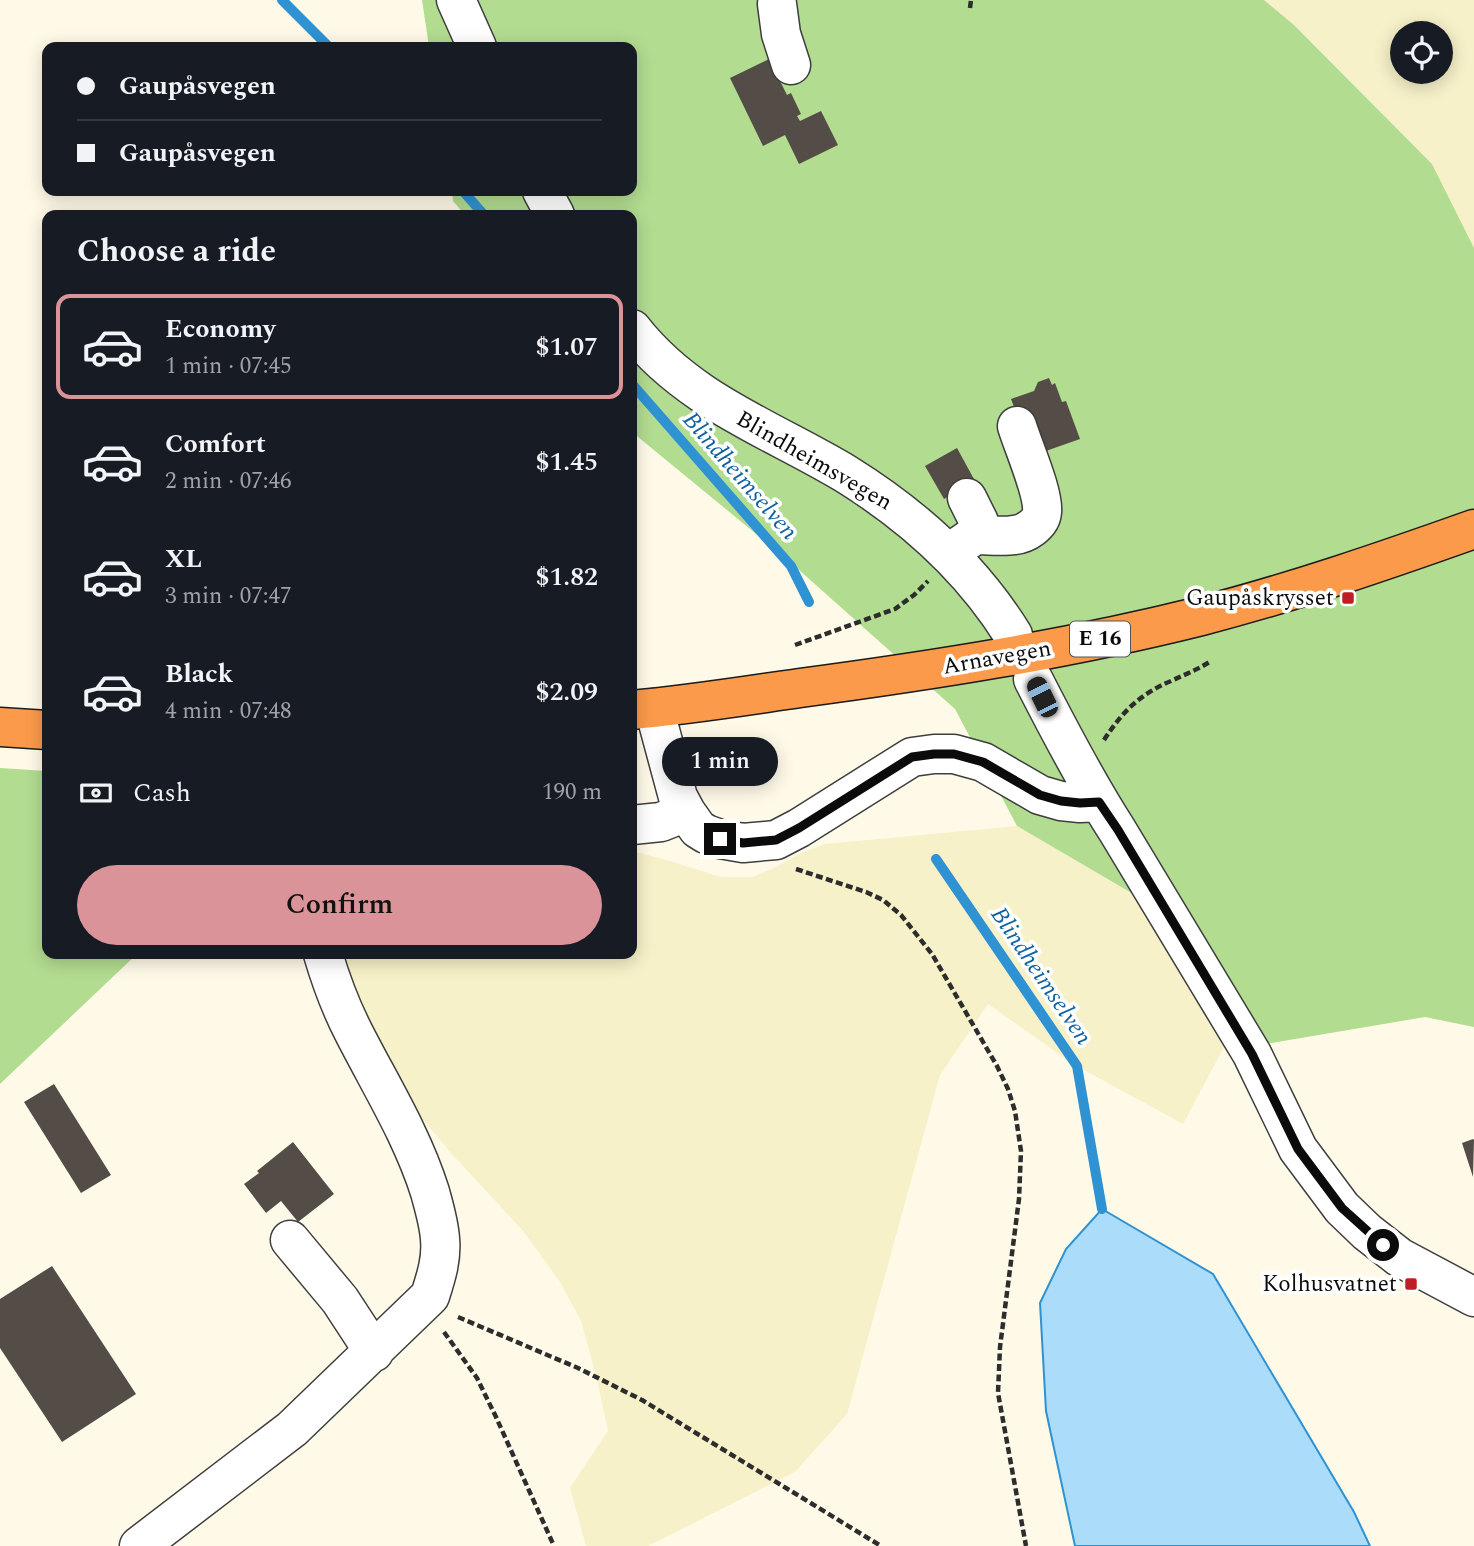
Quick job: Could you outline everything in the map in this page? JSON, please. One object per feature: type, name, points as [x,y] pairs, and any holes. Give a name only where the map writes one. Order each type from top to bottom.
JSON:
[{"type":"highway","name":"Arnavegen","points":[[643,709],[943,668],[1141,631],[1303,587],[1474,529]]},
{"type":"highway","points":[[0,727],[42,730]]},
{"type":"street","points":[[456,0],[475,42]]},
{"type":"street","points":[[777,4],[781,34],[791,65]]},
{"type":"street","name":"Blindheimsvegen","points":[[637,336],[676,374],[720,405],[845,473],[919,526],[962,545],[1013,635]]},
{"type":"street","points":[[962,545],[1015,536],[1039,522],[1042,512],[1040,493],[1017,426]]},
{"type":"street","points":[[962,545],[979,522],[967,498]]},
{"type":"street","points":[[1034,679],[1060,733],[1093,790],[1252,1054],[1298,1149],[1342,1208],[1367,1232],[1399,1257],[1474,1297]]},
{"type":"street","points":[[643,709],[686,812],[698,829],[720,839],[743,843],[776,840],[912,757],[934,754],[954,754],[983,762],[1040,795],[1061,801],[1080,803],[1093,790]]},
{"type":"street","points":[[637,824],[661,822],[686,812]]},
{"type":"street","points":[[139,1546],[292,1429],[430,1296],[440,1266],[440,1238],[434,1205],[421,1163],[353,1031],[334,989],[325,959]]},
{"type":"street","points":[[290,1240],[340,1300],[374,1352]]},
{"type":"path","points":[[970,8],[971,0]]},
{"type":"path","points":[[795,645],[895,609],[914,596],[930,578],[929,565],[962,545]]},
{"type":"path","points":[[1093,790],[1100,747],[1118,718],[1150,691],[1196,671],[1211,661]]},
{"type":"path","points":[[776,840],[780,863],[866,892],[883,900],[901,915],[932,954],[1008,1089],[1015,1111],[1021,1152],[1019,1199],[1000,1347],[998,1393],[1026,1546]]},
{"type":"path","points":[[424,1302],[477,1378],[554,1546]]},
{"type":"path","points":[[424,1302],[578,1368],[642,1400],[881,1546]]},
{"type":"shaded area","points":[[1264,0],[1474,0],[1474,248],[1432,164],[1294,25]]},
{"type":"shaded area","points":[[1017,826],[1164,912],[1232,1032],[1183,1124],[1073,1064],[988,1004],[940,1075],[847,1414],[795,1472],[648,1546],[586,1546],[570,1488],[608,1431],[581,1321],[560,1282],[524,1232],[416,1111],[365,1024],[338,959],[637,959],[637,852],[721,877],[753,877],[825,844]]},
{"type":"green space","points":[[422,0],[1264,0],[1294,25],[1432,164],[1474,248],[1474,1027],[1425,1017],[1265,1044],[1164,912],[1017,826],[955,709],[789,561],[637,436],[637,210],[461,210],[453,201],[452,196],[637,196],[637,42],[428,42]]},
{"type":"green space","points":[[0,768],[42,771],[42,959],[132,959],[0,1084]]},
{"type":"water","name":"Kolhusvatnet","points":[[1102,1209],[1213,1274],[1354,1512],[1370,1546],[1075,1546],[1046,1411],[1040,1303],[1066,1249]]},
{"type":"building","points":[[769,59],[787,95],[791,93],[801,114],[797,116],[800,121],[821,111],[838,145],[799,164],[785,135],[763,146],[730,78]]},
{"type":"building","points":[[1049,378],[1052,385],[1055,383],[1062,402],[1066,401],[1080,439],[1043,452],[1019,420],[1011,399],[1034,391],[1038,382]]},
{"type":"building","points":[[957,448],[975,481],[944,499],[925,466]]},
{"type":"building","points":[[54,1084],[111,1175],[81,1193],[24,1102]]},
{"type":"building","points":[[1474,1140],[1473,1177],[1462,1143]]},
{"type":"building","points":[[293,1142],[334,1194],[298,1222],[281,1201],[266,1213],[244,1184]]},
{"type":"building","points":[[52,1266],[136,1394],[62,1442],[0,1348],[0,1299]]},
{"type":"waterway","name":"Blindheimselven","points":[[282,0],[324,42]]},
{"type":"waterway","name":"Blindheimselven","points":[[467,196],[480,210]]},
{"type":"waterway","name":"Blindheimselven","points":[[637,390],[791,566],[809,602]]},
{"type":"waterway","name":"Blindheimselven","points":[[936,859],[1077,1066],[1102,1209]]},
{"type":"place","name":"Gaupåskrysset","points":[[1348,598]]},
{"type":"place","name":"Kolhusvatnet","points":[[1411,1284]]},
{"type":"route","points":[[720,839],[743,843],[776,840],[912,757],[934,754],[954,754],[983,762],[1040,795],[1061,801],[1099,802],[1252,1054],[1298,1149],[1342,1208],[1383,1245]]}]
